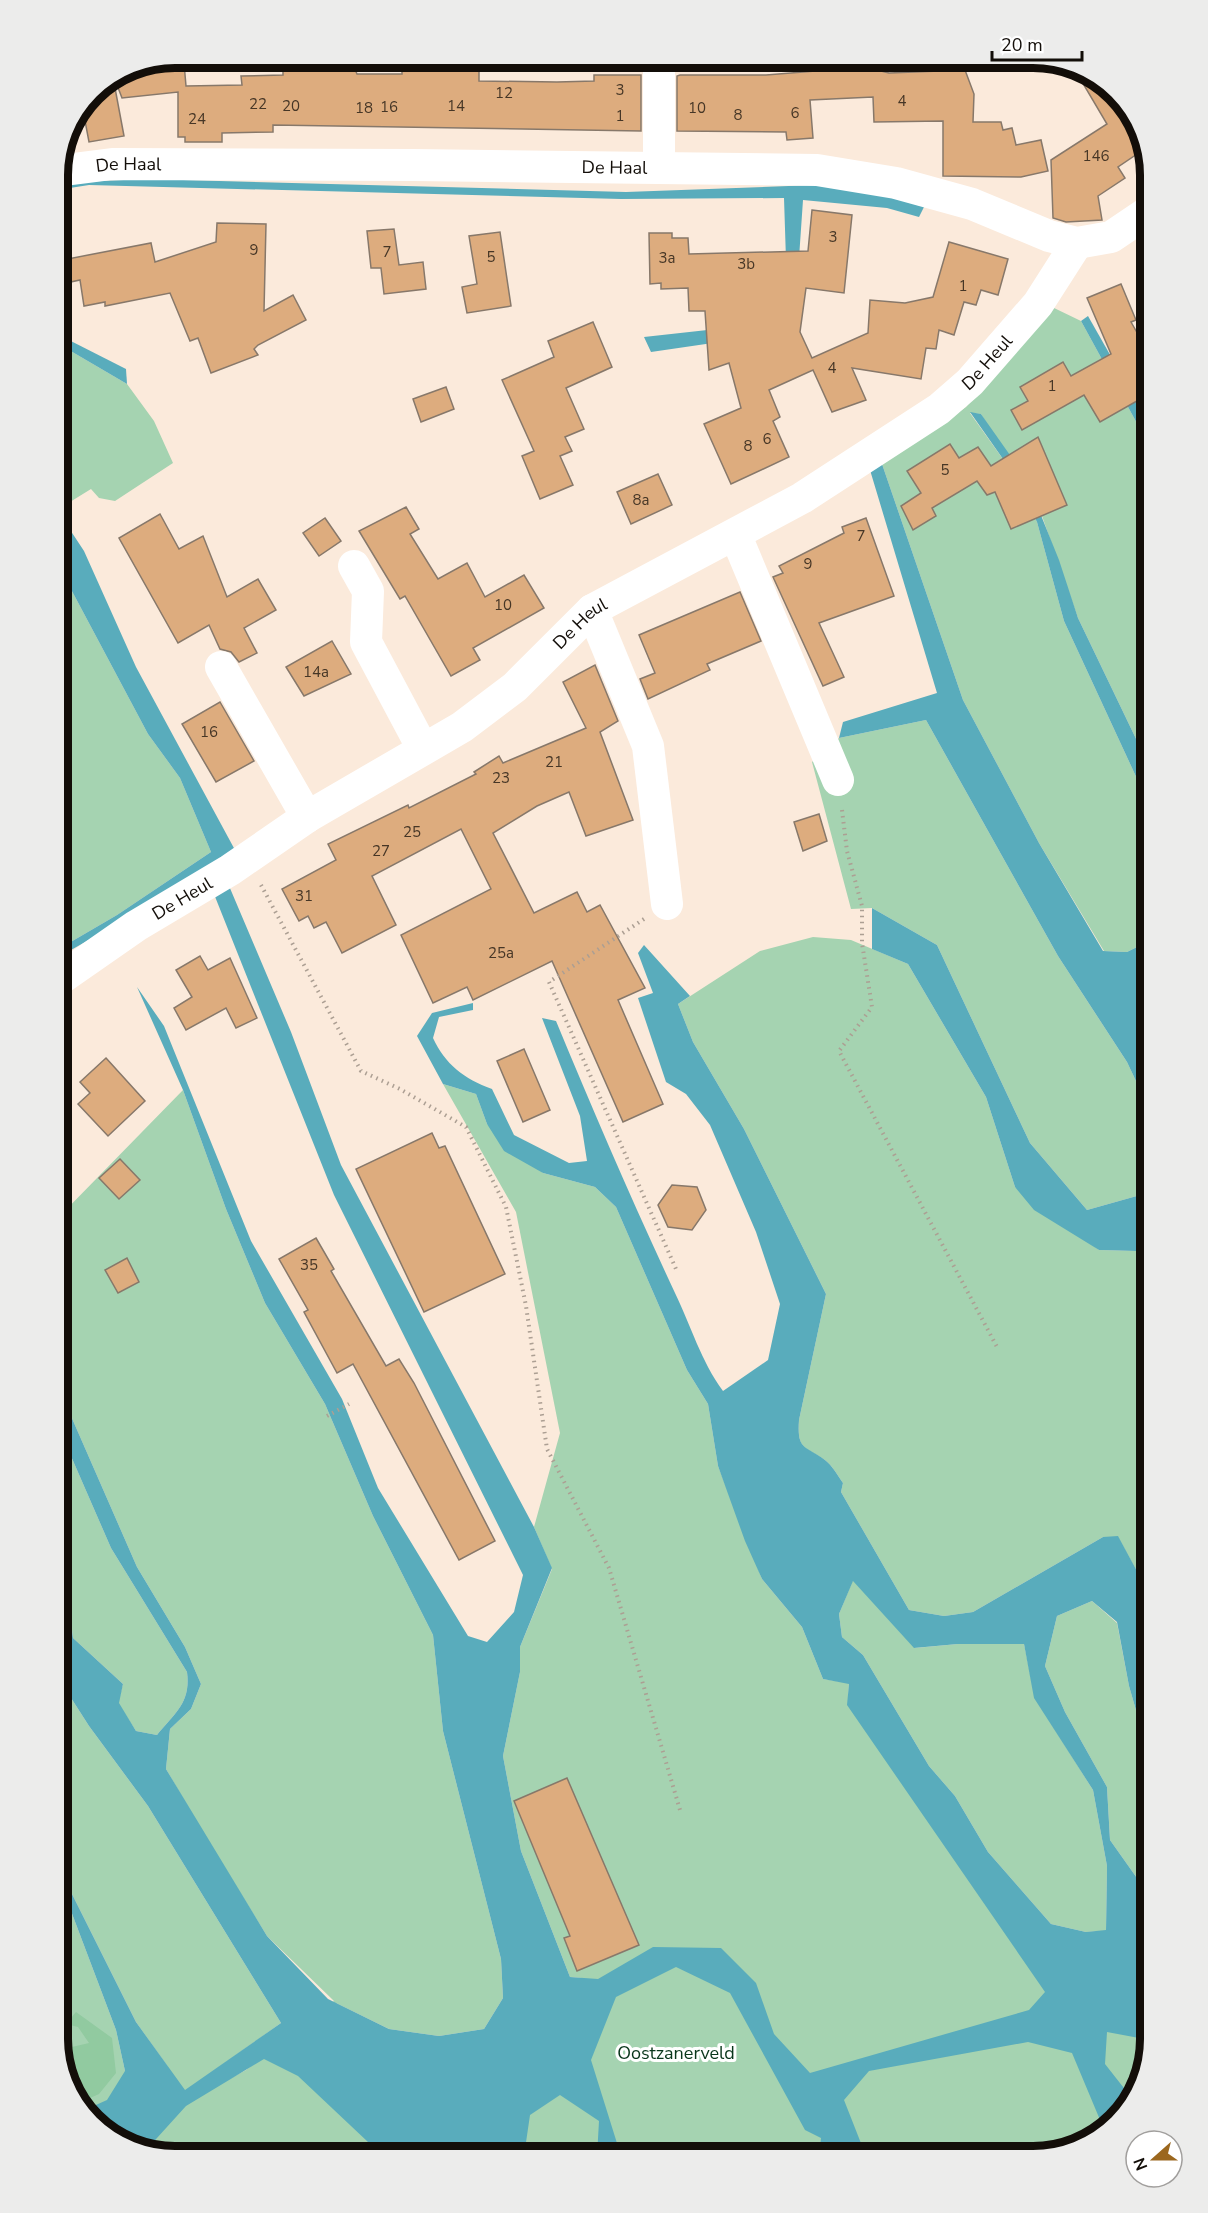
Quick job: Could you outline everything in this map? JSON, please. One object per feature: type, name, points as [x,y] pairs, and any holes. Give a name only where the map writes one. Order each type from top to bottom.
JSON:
[{"type":"street","points":[[659,68],[659,167]]},
{"type":"street","name":"De Haal","points":[[68,170],[112,164],[817,170],[896,183],[972,204],[1049,236],[1077,243],[1111,237],[1140,217]]},
{"type":"street","name":"De Heul","points":[[68,973],[136,926],[239,865],[307,817],[462,727],[515,687],[592,610],[735,536],[802,498],[939,409],[970,382],[1038,304],[1077,243]]},
{"type":"street","points":[[735,536],[838,780]]},
{"type":"street","points":[[354,566],[368,591],[366,642],[423,749]]},
{"type":"street","points":[[592,610],[648,746],[667,904]]},
{"type":"street","points":[[221,667],[307,817]]},
{"type":"path","points":[[838,780],[848,851],[862,906],[862,943],[872,1007],[839,1051],[997,1347]]},
{"type":"path","points":[[239,865],[361,1071],[400,1089],[466,1127],[506,1207],[526,1306],[547,1449],[609,1568],[680,1810]]},
{"type":"path","points":[[667,904],[549,982],[676,1269]]},
{"type":"path","points":[[327,1416],[349,1404]]},
{"type":"green space","points":[[1052,307],[1081,321],[1140,429],[1140,747],[1078,618],[1042,516],[981,414],[970,413],[1010,469],[1037,522],[1064,621],[1140,785],[1140,946],[1127,952],[1104,951],[1039,843],[963,700],[882,464],[966,407]]},
{"type":"green space","points":[[68,349],[127,384],[154,421],[173,463],[115,501],[99,498],[91,489],[68,503]]},
{"type":"green space","points":[[68,584],[148,734],[180,778],[211,852],[117,915],[68,944]]},
{"type":"green space","points":[[926,720],[1058,956],[1127,1062],[1140,1090],[1140,1195],[1087,1210],[1030,1143],[937,945],[872,908],[851,909],[812,762],[839,738]]},
{"type":"green space","points":[[813,937],[851,940],[908,964],[986,1097],[1015,1187],[1099,1250],[1136,1251],[1140,1255],[1140,1577],[1118,1537],[1103,1537],[973,1612],[944,1616],[909,1610],[841,1492],[843,1483],[828,1462],[803,1446],[799,1437],[799,1420],[826,1294],[744,1129],[693,1042],[678,1004],[760,951]]},
{"type":"green space","name":"Oostzanerveld","points":[[443,1084],[476,1094],[487,1124],[543,1173],[595,1187],[616,1207],[687,1370],[708,1404],[718,1466],[762,1579],[802,1627],[823,1679],[849,1683],[848,1705],[1046,1992],[1140,2034],[1140,2052],[1129,2086],[1114,2109],[1087,2131],[1068,2140],[1033,2146],[168,2145],[140,2140],[127,2134],[104,2119],[86,2098],[73,2073],[68,2052],[68,1903],[116,2030],[125,2071],[168,2067],[136,2022],[68,1886],[68,1693],[89,1726],[148,1806],[281,2023],[191,2087],[220,2084],[246,2070],[334,2001],[267,1936],[166,1769],[170,1729],[191,1709],[201,1684],[185,1647],[137,1567],[68,1409],[68,1208],[183,1090],[226,1209],[265,1303],[325,1404],[373,1516],[433,1635],[443,1731],[501,1959],[503,1998],[484,2029],[439,2036],[389,2029],[336,2003],[362,2025],[451,2052],[582,1978],[570,1977],[521,1851],[503,1756],[520,1672],[520,1647],[552,1569],[534,1527],[560,1433],[516,1212]]},
{"type":"green space","points":[[68,1449],[111,1548],[187,1672],[188,1683],[184,1700],[157,1735],[136,1731],[118,1703],[123,1684],[73,1638],[69,1608]]},
{"type":"green space","points":[[853,1580],[915,1648],[958,1644],[1024,1644],[1035,1698],[1093,1790],[1107,1866],[1106,1931],[1086,1932],[1051,1924],[988,1852],[955,1796],[929,1766],[863,1655],[842,1637],[839,1614]]},
{"type":"green space","points":[[1092,1601],[1117,1623],[1129,1686],[1140,1724],[1140,1882],[1110,1840],[1107,1787],[1065,1712],[1045,1666],[1057,1616]]},
{"type":"green space","points":[[76,2012],[112,2038],[116,2073],[99,2094],[87,2099],[73,2073],[68,2048],[89,2043],[78,2027],[68,2024]]},
{"type":"water","points":[[146,179],[626,192],[815,185],[927,201],[919,217],[887,208],[803,200],[794,331],[651,352],[644,337],[788,321],[784,198],[621,199],[89,185],[68,188],[68,183]]},
{"type":"water","points":[[1088,316],[1140,408],[1140,429],[1081,321]]},
{"type":"water","points":[[68,340],[126,369],[127,384],[68,349]]},
{"type":"water","points":[[970,412],[981,414],[1026,478],[1059,560],[1078,618],[1140,747],[1140,785],[1064,621],[1037,522],[1010,469]]},
{"type":"water","points":[[882,464],[963,700],[1039,843],[1103,951],[1127,952],[1140,946],[1140,1090],[1127,1062],[1058,956],[926,720],[839,738],[843,722],[937,693],[870,470]]},
{"type":"water","points":[[68,527],[84,551],[136,667],[235,850],[221,867],[291,1032],[341,1165],[534,1527],[552,1568],[520,1647],[520,1672],[503,1756],[521,1851],[570,1977],[598,1979],[653,1947],[721,1948],[756,1983],[774,2034],[810,2073],[1029,2010],[1045,1992],[847,1705],[849,1684],[823,1679],[802,1627],[762,1579],[745,1541],[718,1466],[708,1404],[687,1370],[616,1207],[595,1187],[543,1173],[504,1151],[487,1124],[476,1094],[443,1084],[417,1036],[432,1013],[473,1003],[473,1010],[439,1017],[433,1038],[443,1056],[464,1075],[492,1089],[514,1135],[569,1163],[587,1161],[580,1116],[542,1018],[556,1021],[614,1158],[708,1368],[723,1391],[768,1360],[780,1304],[756,1232],[710,1125],[686,1094],[666,1082],[638,998],[653,993],[638,953],[644,945],[690,996],[678,1004],[693,1042],[744,1129],[826,1294],[799,1420],[799,1437],[803,1446],[825,1460],[843,1483],[841,1492],[909,1610],[944,1616],[973,1612],[1103,1537],[1118,1536],[1140,1577],[1140,1724],[1129,1686],[1117,1622],[1092,1601],[1057,1616],[1045,1666],[1065,1712],[1107,1787],[1110,1840],[1140,1882],[1140,2039],[1107,2032],[1105,2064],[1126,2091],[1114,2109],[1101,2121],[1072,2053],[1028,2042],[869,2071],[844,2100],[862,2146],[820,2146],[821,2138],[805,2130],[730,1993],[676,1967],[616,1997],[591,2060],[618,2146],[598,2145],[599,2121],[560,2095],[530,2115],[526,2145],[369,2145],[298,2076],[264,2059],[186,2106],[153,2143],[140,2140],[115,2127],[92,2107],[107,2100],[125,2071],[116,2030],[68,1903],[68,1886],[136,2022],[185,2090],[281,2023],[148,1806],[89,1726],[68,1693],[68,1607],[73,1638],[123,1684],[119,1703],[136,1731],[157,1735],[180,1707],[187,1692],[188,1683],[187,1672],[111,1548],[68,1449],[68,1409],[137,1567],[185,1647],[201,1684],[191,1709],[170,1729],[166,1769],[267,1936],[328,1999],[389,2029],[439,2036],[484,2029],[503,1998],[501,1959],[443,1731],[433,1635],[373,1516],[325,1404],[265,1303],[226,1209],[183,1090],[137,987],[164,1026],[251,1241],[342,1399],[378,1488],[468,1636],[487,1642],[514,1612],[523,1575],[334,1195],[204,869],[142,910],[68,952],[68,944],[117,915],[211,852],[180,778],[148,734],[68,584]],"holes":[[[853,1581],[914,1648],[958,1644],[1024,1644],[1034,1698],[1093,1790],[1107,1866],[1106,1930],[1086,1932],[1051,1924],[988,1852],[955,1796],[929,1766],[863,1655],[842,1637],[839,1614]]]},
{"type":"water","points":[[872,908],[937,945],[1030,1143],[1087,1210],[1140,1195],[1140,1255],[1136,1251],[1099,1250],[1034,1210],[1015,1187],[986,1097],[908,964],[872,949]]},
{"type":"building","points":[[161,68],[184,68],[186,86],[242,85],[241,76],[283,75],[283,71],[317,71],[316,68],[355,68],[357,74],[402,74],[402,68],[443,68],[443,70],[479,70],[479,81],[557,82],[594,81],[594,75],[641,75],[641,131],[273,125],[273,132],[222,133],[222,142],[185,142],[185,137],[178,137],[178,92],[122,98],[117,85],[140,73]]},
{"type":"building","points":[[853,68],[869,68],[889,73],[965,70],[974,94],[973,122],[1001,122],[1003,130],[1012,128],[1016,145],[1041,140],[1048,171],[1021,177],[943,176],[943,121],[874,122],[873,97],[810,100],[813,138],[787,140],[786,132],[677,131],[677,76],[766,75]]},
{"type":"building","points":[[1080,79],[1099,90],[1118,109],[1132,134],[1138,153],[1118,167],[1125,178],[1098,196],[1102,220],[1066,222],[1053,218],[1051,160],[1107,124]]},
{"type":"building","points":[[115,88],[124,136],[89,142],[84,118],[94,104]]},
{"type":"building","points":[[812,210],[852,215],[844,293],[806,288],[800,332],[812,358],[868,333],[870,300],[905,303],[933,297],[949,242],[1008,259],[998,295],[981,290],[976,305],[964,302],[954,335],[939,330],[936,349],[926,348],[921,379],[852,368],[866,400],[832,412],[813,370],[769,390],[780,417],[773,421],[789,457],[731,484],[704,424],[741,408],[729,363],[709,370],[705,311],[689,311],[688,288],[661,289],[661,283],[650,284],[649,233],[672,233],[672,238],[688,238],[689,254],[808,251]]},
{"type":"building","points":[[217,223],[266,224],[264,311],[293,295],[306,320],[258,345],[254,349],[258,355],[211,373],[198,338],[190,341],[170,293],[105,306],[105,302],[84,306],[80,280],[68,283],[68,259],[151,243],[155,262],[216,242]]},
{"type":"building","points":[[394,229],[399,265],[423,262],[426,289],[384,294],[381,268],[371,268],[367,231]]},
{"type":"building","points":[[500,232],[511,306],[467,313],[462,287],[477,284],[469,236]]},
{"type":"building","points":[[1121,284],[1136,320],[1131,322],[1140,338],[1140,399],[1100,422],[1084,395],[1022,430],[1011,410],[1028,401],[1020,387],[1063,362],[1071,376],[1111,354],[1087,298]]},
{"type":"building","points":[[593,322],[612,367],[566,388],[584,429],[565,437],[572,451],[560,456],[573,485],[540,499],[522,456],[534,451],[502,380],[554,357],[548,341]]},
{"type":"building","points":[[446,387],[454,409],[421,422],[413,399]]},
{"type":"building","points":[[1038,437],[1067,505],[1011,529],[995,492],[987,495],[977,481],[932,508],[936,516],[913,530],[901,506],[921,493],[907,471],[950,444],[959,458],[978,447],[991,466]]},
{"type":"building","points":[[658,474],[672,505],[631,524],[617,492]]},
{"type":"building","points":[[406,507],[419,529],[410,534],[438,579],[467,563],[485,597],[524,575],[544,608],[473,648],[480,660],[451,676],[405,596],[400,599],[359,531]]},
{"type":"building","points":[[160,514],[179,549],[203,536],[227,597],[258,579],[276,610],[244,628],[257,653],[239,662],[231,652],[220,649],[209,625],[178,643],[119,538]]},
{"type":"building","points":[[325,518],[341,541],[319,556],[303,533]]},
{"type":"building","points":[[866,518],[894,596],[819,623],[844,677],[823,686],[773,577],[783,573],[779,566],[844,533],[842,527]]},
{"type":"building","points":[[740,592],[761,641],[707,664],[710,670],[648,699],[640,679],[655,673],[639,635]]},
{"type":"building","points":[[332,641],[351,674],[304,696],[286,667]]},
{"type":"building","points":[[595,665],[618,721],[600,732],[633,820],[586,836],[569,792],[537,806],[493,833],[534,913],[577,892],[587,912],[600,905],[645,988],[618,1000],[663,1104],[623,1122],[552,961],[473,1000],[467,987],[433,1003],[401,935],[491,889],[461,829],[372,876],[396,925],[342,953],[326,922],[314,928],[308,916],[299,921],[282,889],[336,860],[328,844],[408,805],[409,808],[476,774],[474,772],[499,756],[503,763],[586,728],[563,682]]},
{"type":"building","points":[[220,702],[254,761],[216,782],[182,724]]},
{"type":"building","points":[[819,814],[827,841],[803,851],[794,822]]},
{"type":"building","points":[[200,956],[208,970],[230,958],[257,1018],[236,1028],[226,1008],[186,1030],[174,1008],[192,997],[176,970]]},
{"type":"building","points":[[524,1049],[550,1110],[523,1122],[497,1061]]},
{"type":"building","points":[[106,1058],[145,1101],[108,1136],[78,1104],[90,1093],[80,1082]]},
{"type":"building","points":[[432,1133],[439,1148],[445,1146],[505,1274],[424,1312],[356,1169]]},
{"type":"building","points":[[120,1159],[140,1180],[119,1199],[99,1178]]},
{"type":"building","points":[[672,1185],[697,1187],[706,1210],[692,1230],[668,1227],[658,1205]]},
{"type":"building","points":[[316,1238],[334,1269],[331,1271],[386,1366],[399,1359],[414,1383],[495,1541],[459,1560],[353,1364],[337,1373],[304,1312],[308,1310],[279,1259]]},
{"type":"building","points":[[127,1258],[139,1282],[118,1293],[105,1270]]},
{"type":"building","points":[[567,1778],[639,1945],[577,1971],[564,1938],[570,1936],[514,1801]]}]
